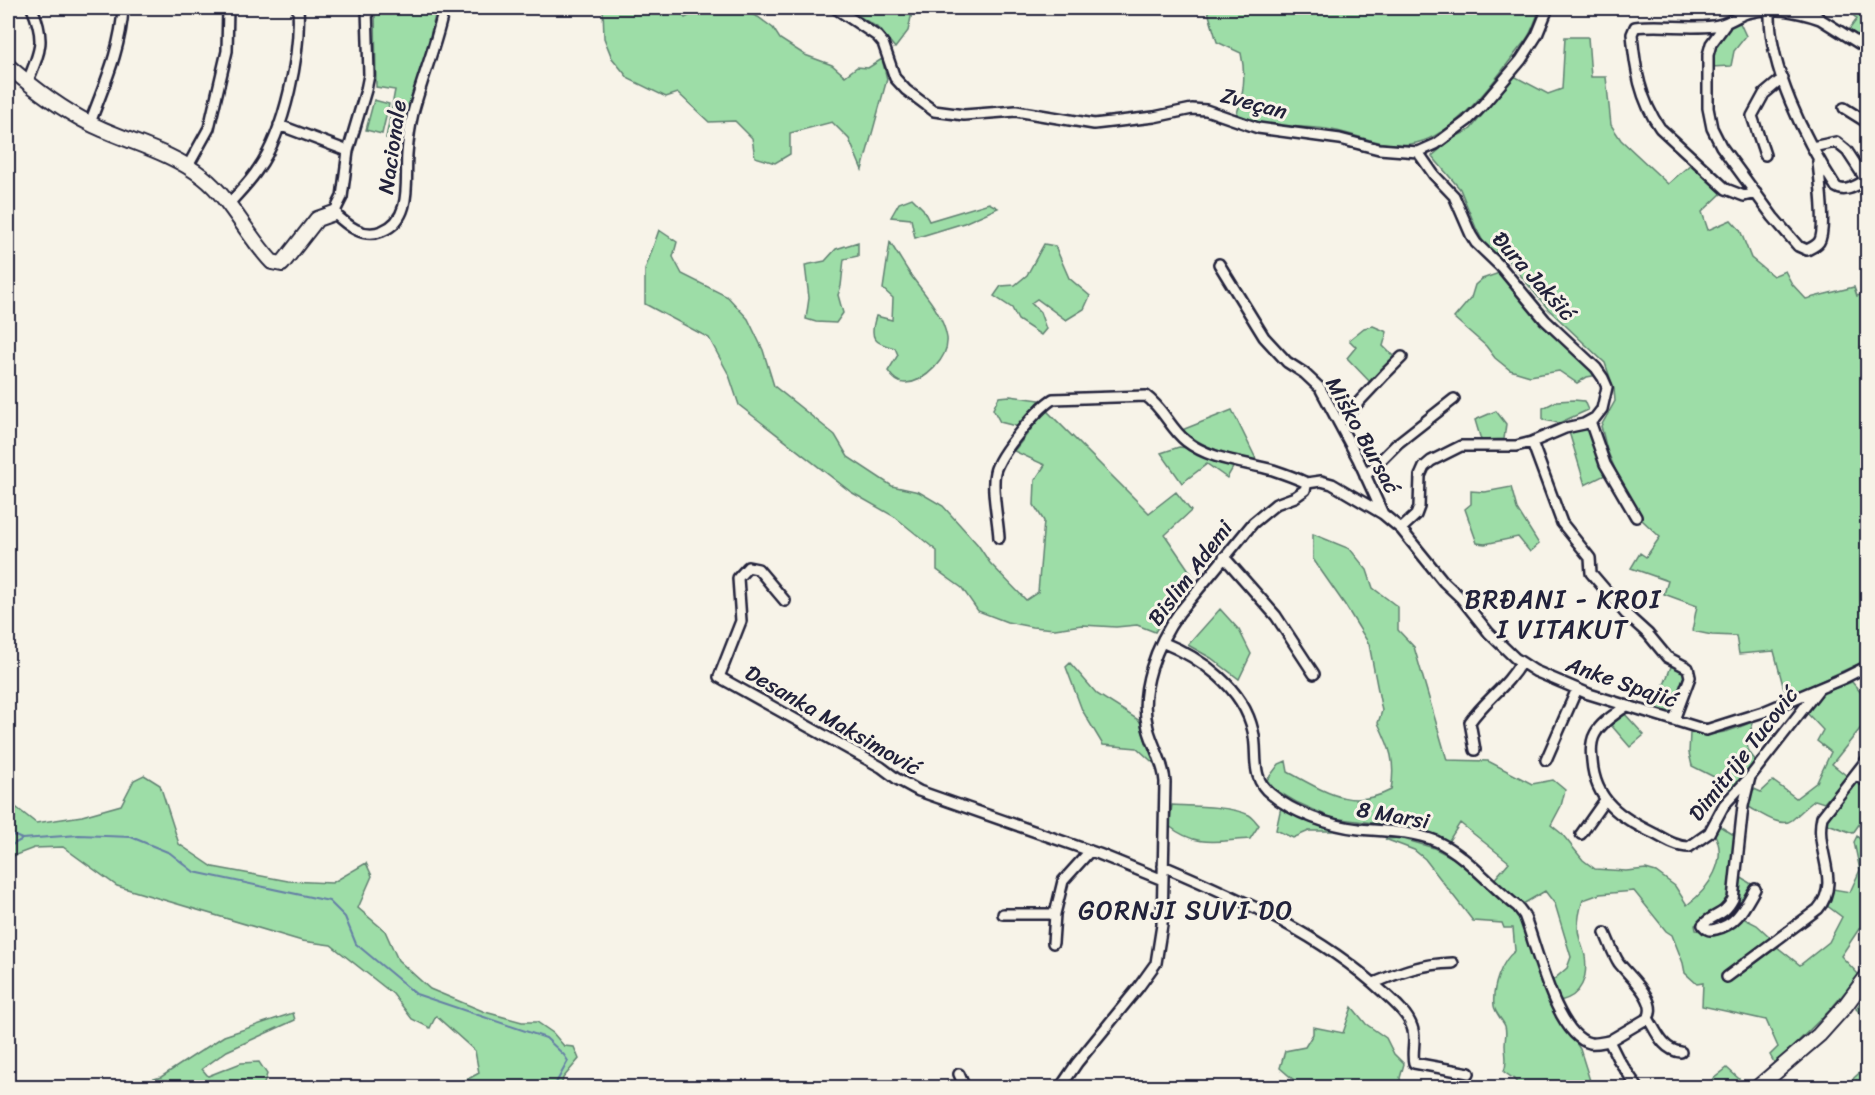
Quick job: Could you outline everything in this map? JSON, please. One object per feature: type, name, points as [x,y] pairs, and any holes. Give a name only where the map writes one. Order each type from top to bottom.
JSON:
[{"type":"street","points":[[27,83],[40,52],[40,33],[32,8]]},
{"type":"street","points":[[90,123],[116,53],[122,27],[123,8]]},
{"type":"street","points":[[188,166],[208,128],[227,51],[228,8]]},
{"type":"street","points":[[228,205],[259,168],[279,125],[298,44],[298,8]]},
{"type":"street","points":[[8,66],[27,83],[90,123],[129,138],[188,166],[212,184],[266,256],[272,262],[282,264],[307,229],[317,219],[334,213],[342,197],[348,151],[363,108],[369,75],[367,8]]},
{"type":"street","name":"Nacionale","points":[[334,213],[350,227],[373,234],[384,231],[398,220],[407,197],[407,154],[413,115],[444,8]]},
{"type":"street","name":"Zveçan","points":[[835,8],[877,36],[883,43],[895,78],[923,105],[934,111],[964,115],[1016,111],[1094,124],[1154,117],[1192,109],[1206,110],[1258,128],[1340,139],[1379,149],[1418,152]]},
{"type":"street","points":[[1418,152],[1436,144],[1467,121],[1482,106],[1521,60],[1537,35],[1548,8]]},
{"type":"street","points":[[1808,8],[1820,19],[1868,49]]},
{"type":"street","points":[[1818,161],[1823,205],[1821,237],[1819,242],[1807,250],[1798,246],[1773,217],[1721,146],[1709,119],[1708,56],[1711,45],[1725,25],[1746,10],[1787,10],[1820,19]]},
{"type":"street","points":[[1770,10],[1771,37],[1783,78],[1797,118],[1818,161],[1839,190],[1844,190],[1867,179],[1847,151],[1836,142],[1812,147]]},
{"type":"street","points":[[1725,25],[1692,28],[1653,25],[1635,27],[1632,34],[1635,62],[1643,97],[1660,128],[1726,189],[1744,196],[1756,193]]},
{"type":"street","points":[[1765,155],[1752,116],[1764,94],[1783,78]]},
{"type":"street","points":[[1844,108],[1868,123]]},
{"type":"street","points":[[279,125],[348,151]]},
{"type":"street","name":"Ðura Jakšić","points":[[1418,152],[1434,175],[1454,195],[1476,243],[1501,267],[1545,320],[1596,368],[1603,378],[1607,387],[1602,409],[1590,421]]},
{"type":"street","name":"Miško Bursać","points":[[1219,264],[1264,337],[1287,362],[1304,373],[1320,388],[1383,514]]},
{"type":"street","points":[[1339,423],[1402,357]]},
{"type":"street","points":[[999,538],[995,472],[1023,429],[1043,405],[1053,399],[1146,396],[1156,403],[1186,441],[1237,463],[1272,470],[1307,483],[1321,481],[1332,484],[1383,514]]},
{"type":"street","points":[[1365,476],[1398,443],[1454,399]]},
{"type":"street","points":[[1401,529],[1416,515],[1419,507],[1420,476],[1424,467],[1442,454],[1461,446],[1503,447],[1532,442],[1548,434],[1590,421],[1605,464],[1636,517]]},
{"type":"street","points":[[1532,442],[1563,523],[1590,558],[1592,573],[1612,599],[1648,634],[1667,657],[1685,665],[1690,671],[1674,720]]},
{"type":"street","name":"Bislim Ademi","points":[[1060,1088],[1156,963],[1162,925],[1165,772],[1147,725],[1146,706],[1150,679],[1162,642],[1179,613],[1260,516],[1276,504],[1295,497],[1305,490],[1307,483]]},
{"type":"street","name":"Anke Spajić","points":[[1383,514],[1401,529],[1489,633],[1521,662],[1535,671],[1577,689],[1626,706],[1706,730],[1720,728],[1818,690],[1868,666]]},
{"type":"street","points":[[1224,557],[1276,616],[1314,674]]},
{"type":"street","name":"Desanka Maksimović","points":[[784,601],[758,569],[748,567],[738,578],[741,621],[719,677],[881,767],[919,791],[1090,851],[1163,880]]},
{"type":"street","name":"8 Marsi","points":[[1162,642],[1186,652],[1233,688],[1249,717],[1254,732],[1257,776],[1270,794],[1287,805],[1329,824],[1398,832],[1436,842],[1471,864],[1524,915],[1550,991],[1573,1033],[1590,1042],[1609,1041]]},
{"type":"street","points":[[1475,750],[1470,722],[1514,676],[1521,662]]},
{"type":"street","points":[[1546,760],[1577,689]]},
{"type":"street","name":"Dimitrije Tucović","points":[[1626,706],[1600,727],[1592,742],[1594,777],[1597,787],[1605,800],[1636,825],[1682,847],[1689,847],[1708,833],[1724,805],[1750,777],[1818,690]]},
{"type":"street","points":[[1727,977],[1818,909],[1824,902],[1828,892],[1828,881],[1819,828],[1822,818],[1868,758]]},
{"type":"street","points":[[1855,775],[1868,782]]},
{"type":"street","points":[[1750,777],[1743,806],[1733,899],[1728,909],[1705,922],[1704,928],[1719,929],[1734,922],[1755,889]]},
{"type":"street","points":[[1581,834],[1605,800]]},
{"type":"street","points":[[1053,943],[1055,914],[1063,881],[1090,851]]},
{"type":"street","points":[[1163,866],[1235,897],[1295,928],[1374,983],[1394,1002],[1412,1025],[1414,1063],[1469,1073]]},
{"type":"street","points":[[1003,914],[1055,914]]},
{"type":"street","points":[[1605,933],[1618,961],[1649,1001],[1651,1012],[1648,1018],[1609,1041],[1638,1088]]},
{"type":"street","points":[[1374,983],[1404,970],[1426,964],[1453,963]]},
{"type":"street","points":[[1756,1088],[1819,1035],[1868,975]]},
{"type":"street","points":[[1648,1018],[1667,1047],[1681,1052]]},
{"type":"street","points":[[959,1074],[965,1088]]},
{"type":"green space","points":[[375,8],[437,8],[404,140],[386,138],[395,90],[376,87]]},
{"type":"green space","points":[[603,8],[678,8],[685,18],[698,11],[736,8],[758,17],[773,28],[780,39],[805,55],[832,65],[845,76],[857,67],[868,68],[882,59],[887,79],[862,170],[849,139],[832,122],[790,133],[790,154],[775,163],[755,157],[752,138],[735,121],[709,122],[678,93],[666,97],[629,79],[612,58],[604,38]]},
{"type":"green space","points":[[846,8],[913,8],[908,31],[895,48],[880,29]]},
{"type":"green space","points":[[1207,8],[1540,8],[1527,39],[1471,107],[1445,130],[1430,138],[1404,145],[1382,143],[1326,129],[1259,123],[1236,116],[1243,85],[1241,53],[1217,42]]},
{"type":"green space","points":[[1855,8],[1865,10],[1867,8],[1867,36],[1863,43],[1848,31],[1857,19],[1852,14]]},
{"type":"green space","points":[[1739,21],[1746,36],[1734,51],[1731,66],[1711,67],[1715,45],[1721,35]]},
{"type":"green space","points":[[1565,37],[1588,37],[1591,77],[1606,77],[1611,125],[1621,140],[1668,184],[1692,163],[1722,193],[1702,212],[1708,230],[1731,220],[1740,230],[1751,258],[1773,276],[1785,271],[1792,284],[1806,299],[1854,287],[1857,296],[1867,293],[1867,660],[1786,697],[1774,651],[1739,654],[1736,636],[1692,631],[1697,606],[1664,594],[1668,581],[1631,568],[1640,553],[1646,557],[1660,537],[1641,519],[1620,481],[1607,450],[1601,426],[1615,401],[1614,389],[1605,363],[1548,309],[1508,260],[1487,249],[1460,189],[1432,156],[1453,138],[1470,130],[1514,76],[1548,94],[1562,89]]},
{"type":"green space","points":[[374,100],[389,104],[382,134],[366,130]]},
{"type":"green space","points":[[912,198],[923,209],[929,221],[989,203],[998,208],[964,223],[915,238],[911,219],[891,217],[899,203]]},
{"type":"green space","points":[[659,230],[677,242],[673,257],[682,274],[728,297],[748,319],[763,350],[774,386],[835,435],[848,457],[892,486],[919,492],[943,506],[978,545],[990,563],[1026,600],[1038,592],[1044,521],[1034,505],[1035,480],[1045,465],[1014,451],[1046,410],[1149,513],[1176,492],[1191,511],[1165,535],[1195,579],[1155,632],[1137,625],[1116,627],[1082,625],[1055,629],[1032,627],[1007,622],[978,611],[962,588],[937,570],[937,551],[895,517],[851,492],[739,405],[729,375],[709,338],[645,304],[645,270]]},
{"type":"green space","points":[[858,242],[858,256],[844,259],[838,295],[843,313],[836,323],[806,319],[809,298],[805,265],[825,261],[836,249]]},
{"type":"green space","points":[[890,242],[942,320],[947,338],[944,353],[934,368],[921,378],[906,383],[893,378],[888,371],[898,355],[895,348],[877,341],[873,334],[876,316],[892,320],[893,298],[883,289]]},
{"type":"green space","points":[[1044,244],[1055,246],[1069,278],[1090,296],[1084,309],[1066,320],[1037,299],[1031,303],[1040,312],[1046,329],[1041,335],[1018,320],[1012,308],[994,296],[1001,286],[1015,285],[1027,275]]},
{"type":"green space","points":[[1499,273],[1508,281],[1540,324],[1598,375],[1587,377],[1577,383],[1559,371],[1530,376],[1510,370],[1454,318],[1471,298],[1475,285],[1482,279]]},
{"type":"green space","points":[[1373,326],[1387,332],[1383,346],[1394,357],[1370,382],[1347,358],[1356,347],[1349,340],[1364,328]]},
{"type":"green space","points":[[1010,396],[1040,400],[1019,427],[1000,422],[993,409],[999,397]]},
{"type":"green space","points":[[1557,401],[1584,401],[1588,410],[1559,423],[1543,420],[1543,408]]},
{"type":"green space","points":[[1232,410],[1257,461],[1209,447],[1182,430]]},
{"type":"green space","points":[[1496,411],[1506,424],[1504,439],[1481,440],[1475,420]]},
{"type":"green space","points":[[1587,427],[1607,474],[1585,485],[1569,432]]},
{"type":"green space","points":[[1179,447],[1188,448],[1234,466],[1227,478],[1207,464],[1182,483],[1161,453]]},
{"type":"green space","points":[[1511,487],[1517,509],[1539,544],[1530,552],[1518,537],[1485,544],[1477,543],[1465,509],[1471,504],[1471,491],[1485,492]]},
{"type":"green space","points":[[1313,534],[1350,549],[1367,570],[1373,588],[1398,607],[1398,630],[1414,647],[1447,760],[1488,761],[1532,784],[1553,780],[1565,790],[1561,806],[1551,825],[1562,834],[1583,860],[1595,869],[1626,871],[1646,869],[1656,872],[1675,886],[1687,905],[1703,891],[1718,863],[1718,843],[1714,833],[1718,825],[1734,835],[1729,898],[1724,907],[1695,925],[1696,930],[1721,931],[1733,927],[1743,918],[1757,925],[1771,938],[1722,977],[1725,982],[1734,979],[1777,947],[1800,965],[1829,942],[1842,917],[1826,905],[1833,889],[1850,892],[1860,870],[1854,842],[1857,836],[1867,847],[1867,917],[1841,956],[1859,975],[1830,1010],[1775,1064],[1770,1055],[1778,1047],[1766,1020],[1702,1006],[1703,983],[1697,984],[1685,973],[1672,935],[1666,931],[1634,891],[1600,894],[1583,900],[1578,928],[1586,964],[1584,978],[1574,995],[1560,1001],[1552,981],[1567,968],[1571,957],[1555,904],[1545,891],[1523,904],[1493,881],[1509,862],[1460,823],[1446,845],[1407,827],[1332,818],[1274,789],[1267,780],[1279,764],[1286,761],[1288,772],[1338,796],[1363,799],[1391,790],[1392,763],[1389,748],[1378,723],[1382,711],[1369,644],[1313,559]]},
{"type":"green space","points":[[1220,609],[1239,630],[1251,654],[1239,679],[1211,658],[1188,645]]},
{"type":"green space","points":[[1070,663],[1097,694],[1140,721],[1146,742],[1160,769],[1137,748],[1103,745],[1082,710],[1066,667]]},
{"type":"green space","points":[[1672,664],[1685,671],[1685,680],[1673,714],[1654,711]]},
{"type":"green space","points":[[1852,682],[1867,700],[1865,715],[1867,720],[1832,764],[1847,776],[1824,803],[1815,800],[1787,822],[1770,819],[1747,806],[1752,788],[1761,792],[1773,781],[1796,798],[1817,782],[1831,752],[1817,741],[1823,730],[1805,711],[1819,694]]},
{"type":"green space","points":[[1624,713],[1644,735],[1630,747],[1611,725]]},
{"type":"green space","points":[[1754,721],[1747,744],[1758,763],[1732,790],[1716,778],[1692,766],[1689,753],[1690,733],[1723,732]]},
{"type":"green space","points":[[144,775],[160,785],[179,844],[213,867],[288,881],[332,883],[366,863],[372,876],[358,908],[385,931],[398,960],[430,989],[485,1012],[522,1022],[537,1022],[553,1033],[564,1046],[574,1047],[579,1059],[563,1078],[561,1087],[459,1087],[457,1085],[479,1073],[475,1051],[436,1016],[430,1028],[412,1019],[393,994],[331,945],[302,941],[117,886],[63,847],[34,848],[8,858],[8,801],[36,823],[82,816],[121,805],[134,780]]},
{"type":"green space","points":[[1855,779],[1867,786],[1867,813],[1853,833],[1825,823]]},
{"type":"green space","points":[[1172,805],[1211,807],[1241,812],[1249,815],[1259,825],[1250,839],[1208,842],[1189,838],[1169,826]]},
{"type":"green space","points":[[1281,807],[1337,831],[1309,831],[1293,838],[1276,830]]},
{"type":"green space","points":[[1400,838],[1434,848],[1457,860],[1522,917],[1569,1032],[1580,1049],[1592,1087],[1520,1087],[1504,1072],[1506,1029],[1495,1009],[1494,999],[1496,983],[1502,968],[1515,951],[1513,928],[1504,928],[1502,923],[1473,921],[1425,859],[1414,850],[1385,839]]},
{"type":"green space","points":[[1740,877],[1753,885],[1734,917],[1729,921],[1714,925],[1713,923],[1726,913],[1736,899]]},
{"type":"green space","points":[[1867,993],[1867,1020],[1856,1009]]},
{"type":"green space","points":[[1352,1007],[1366,1024],[1386,1038],[1394,1054],[1404,1064],[1400,1078],[1402,1087],[1293,1087],[1295,1081],[1280,1068],[1285,1051],[1305,1047],[1313,1034],[1313,1027],[1343,1033]]},
{"type":"green space","points":[[293,1013],[295,1020],[227,1051],[202,1069],[208,1076],[241,1063],[259,1062],[267,1074],[263,1087],[126,1087],[161,1077],[224,1036]]},
{"type":"green space","points":[[1867,1066],[1867,1087],[1844,1087]]},
{"type":"green space","points":[[1727,1068],[1748,1087],[1703,1087]]},
{"type":"waterway","points":[[8,833],[22,839],[79,835],[131,837],[170,853],[194,872],[329,901],[345,917],[356,944],[416,994],[546,1038],[568,1061],[556,1083],[547,1088]]},
{"type":"waterway","points":[[8,847],[21,840]]},
{"type":"district","name":"BRĐANI - KROI I VITAKUT","points":[[1563,614]]},
{"type":"district","name":"GORNJI SUVI DO","points":[[1186,910]]}]
